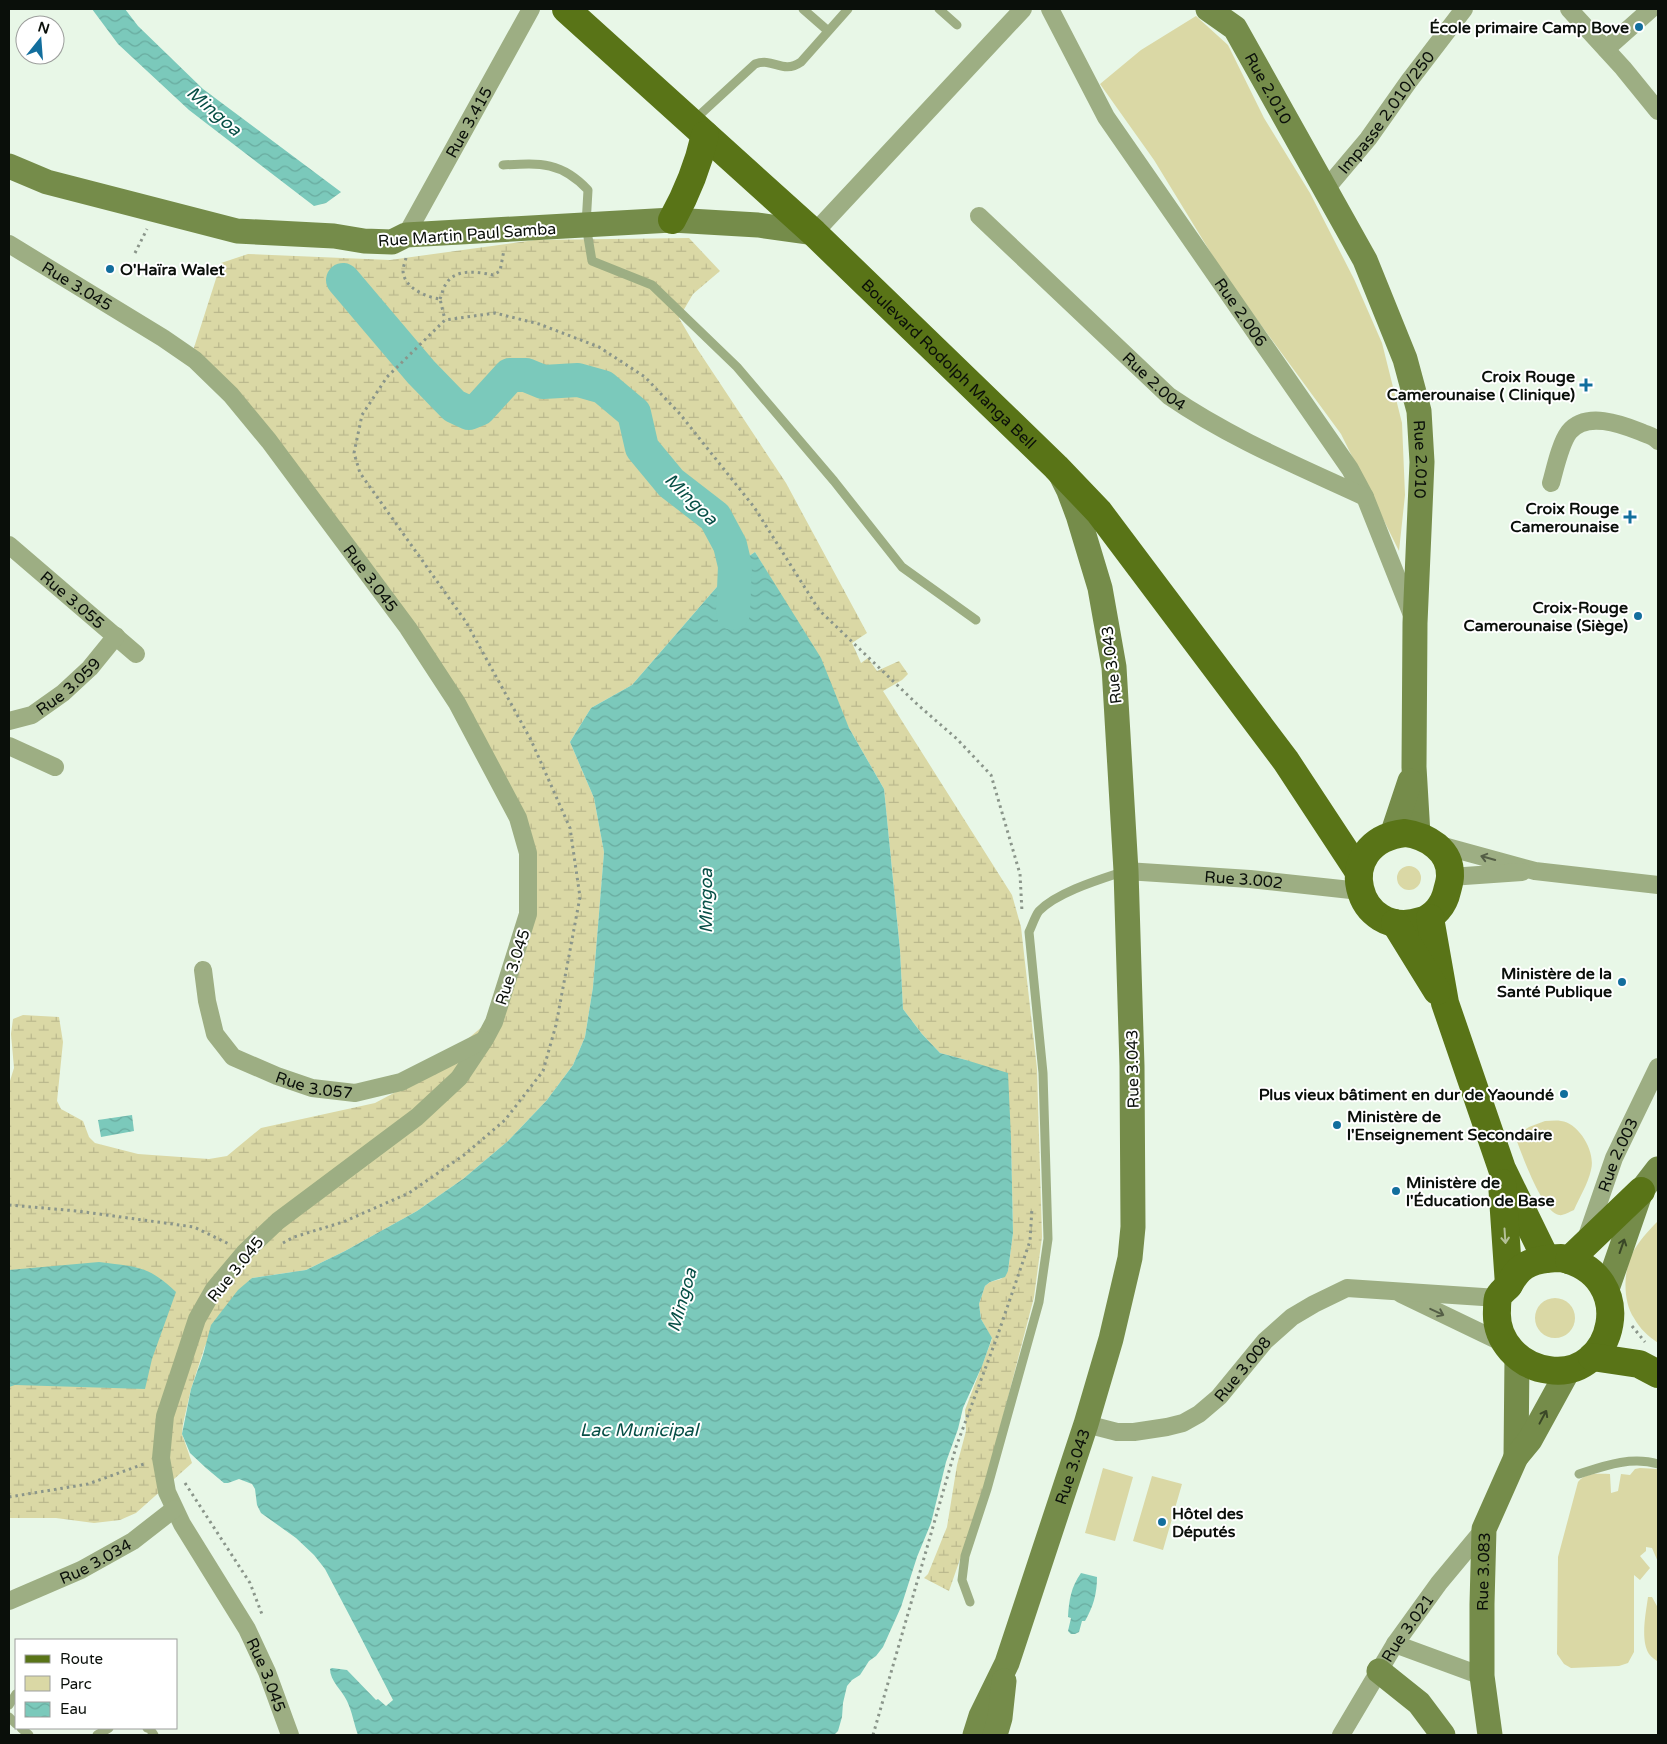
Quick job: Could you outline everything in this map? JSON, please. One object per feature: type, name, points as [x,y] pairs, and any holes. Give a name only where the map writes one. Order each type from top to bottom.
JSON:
[{"type":"main road","name":"Boulevard Rodolph Manga Bell","points":[[566,9],[814,234],[1056,467],[1099,512],[1286,761],[1389,854]]},
{"type":"main road","points":[[1208,9],[1230,19]]},
{"type":"main road","name":"Rue 2.010","points":[[1230,19],[1365,260],[1405,359],[1419,411],[1422,462],[1415,623],[1414,767],[1389,854]]},
{"type":"main road","points":[[672,220],[692,181],[699,160],[698,129]]},
{"type":"main road","name":"Rue Martin Paul Samba","points":[[9,166],[47,182],[236,231],[334,236],[364,241],[392,242],[409,235],[672,220],[758,225],[814,234]]},
{"type":"main road","name":"Rue 3.043","points":[[975,1735],[981,1716],[1006,1663],[1086,1424],[1117,1312],[1130,1258],[1134,1227],[1132,1066],[1126,871],[1114,667],[1100,588],[1069,490],[1056,467]]},
{"type":"main road","points":[[1389,854],[1445,858],[1450,876],[1445,901],[1430,918],[1406,924],[1396,923],[1383,919],[1373,912],[1365,902],[1389,854]]},
{"type":"main road","points":[[1430,918],[1445,1003],[1502,1170],[1503,1291],[1496,1319],[1511,1350],[1516,1457]]},
{"type":"main road","points":[[1396,923],[1445,1003]]},
{"type":"main road","points":[[1503,1291],[1517,1272],[1530,1263],[1566,1254],[1641,1192],[1658,1169]]},
{"type":"main road","points":[[1502,1170],[1566,1254],[1597,1278],[1606,1292],[1611,1308],[1610,1325],[1604,1343],[1580,1363]]},
{"type":"main road","points":[[1606,1292],[1641,1192]]},
{"type":"main road","points":[[1610,1325],[1649,1369]]},
{"type":"main road","points":[[1511,1350],[1533,1366],[1551,1371],[1580,1363],[1649,1369]]},
{"type":"main road","name":"Rue 3.083","points":[[1490,1735],[1482,1676],[1484,1529],[1516,1457],[1530,1440],[1580,1363]]},
{"type":"main road","name":"Rue 3.043","points":[[995,1735],[1000,1718],[1006,1663]]},
{"type":"main road","points":[[1379,1671],[1419,1703],[1443,1735]]},
{"type":"street","name":"Rue 3.415","points":[[409,235],[531,9]]},
{"type":"street","points":[[814,234],[1023,9]]},
{"type":"street","name":"Rue 2.006","points":[[1050,9],[1106,117],[1350,468],[1365,497],[1415,623]]},
{"type":"street","name":"Impasse 2.010/250","points":[[1325,190],[1368,139],[1464,9]]},
{"type":"street","points":[[1569,9],[1606,49],[1658,111]]},
{"type":"street","points":[[1606,49],[1651,9]]},
{"type":"street","name":"Rue 2.004","points":[[980,216],[1169,396],[1197,416],[1262,450],[1365,497]]},
{"type":"street","name":"Rue 3.045","points":[[9,244],[163,338],[195,360],[232,395],[269,441],[402,620],[457,704],[518,818],[528,853],[528,914],[494,1022],[485,1040],[459,1078],[417,1117],[278,1221],[245,1252],[214,1290],[197,1319],[165,1416],[161,1458],[166,1486],[174,1509],[247,1629],[267,1672],[290,1735]]},
{"type":"street","points":[[1551,483],[1569,433],[1579,424],[1594,420],[1622,424],[1658,441]]},
{"type":"street","name":"Rue 3.055","points":[[9,545],[136,654]]},
{"type":"street","name":"Rue 3.059","points":[[9,721],[32,715],[63,693],[90,668],[116,636]]},
{"type":"street","points":[[9,746],[55,767]]},
{"type":"street","name":"Rue 3.002","points":[[1126,871],[1250,879],[1389,854],[1658,885]]},
{"type":"street","points":[[1450,876],[1535,871]]},
{"type":"street","name":"Rue 3.057","points":[[203,970],[207,1002],[215,1034],[233,1057],[277,1076],[312,1088],[356,1093],[401,1082],[485,1040]]},
{"type":"street","name":"Rue 2.003","points":[[1566,1254],[1658,1067]]},
{"type":"street","name":"Rue 3.008","points":[[1086,1424],[1117,1432],[1134,1432],[1167,1428],[1183,1423],[1199,1414],[1219,1397],[1265,1341],[1292,1317],[1347,1288],[1393,1291],[1503,1291]]},
{"type":"street","points":[[1393,1291],[1511,1350]]},
{"type":"street","name":"Rue 3.034","points":[[9,1601],[81,1570],[133,1541],[174,1509]]},
{"type":"street","name":"Rue 3.021","points":[[1341,1735],[1395,1644],[1439,1583],[1484,1529]]},
{"type":"street","points":[[1395,1644],[1482,1676]]},
{"type":"lane","points":[[803,9],[827,30]]},
{"type":"lane","points":[[698,129],[755,64],[761,62],[794,67],[848,9]]},
{"type":"lane","points":[[939,9],[957,25]]},
{"type":"lane","points":[[503,165],[531,163],[552,166],[576,177],[588,190],[586,225],[592,261],[652,285],[737,367],[834,481],[902,567],[976,620]]},
{"type":"lane","points":[[970,1602],[962,1580],[965,1556],[1039,1302],[1048,1240],[1043,1073],[1029,932],[1038,912],[1057,898],[1103,878],[1126,871]]},
{"type":"lane","points":[[1579,1474],[1615,1462],[1652,1462],[1658,1464]]},
{"type":"path","points":[[445,320],[440,299],[446,283],[459,274],[474,271],[493,275],[500,270],[505,253],[503,231]]},
{"type":"path","points":[[409,235],[403,272],[409,286],[429,297],[440,299]]},
{"type":"path","points":[[277,1246],[294,1237],[344,1222],[409,1193],[464,1155],[506,1120],[543,1072],[556,1025],[580,897],[570,828],[531,740],[466,622],[360,473],[354,453],[362,415],[387,377],[445,320],[495,313],[539,324],[599,347],[645,377],[680,414],[754,507],[819,610],[918,706],[957,739],[991,775],[1020,874],[1022,912]]},
{"type":"path","points":[[873,1735],[956,1447],[1030,1241],[1032,1204]]},
{"type":"path","points":[[9,1205],[77,1211],[194,1227],[245,1252]]},
{"type":"path","points":[[9,1497],[88,1484],[161,1458]]},
{"type":"path","points":[[181,1477],[250,1583],[263,1619]]},
{"type":"green space","points":[[1196,16],[1228,45],[1264,118],[1310,193],[1354,279],[1382,343],[1402,423],[1405,495],[1399,551],[1341,434],[1225,276],[1154,160],[1100,84],[1141,50]]},
{"type":"green space","points":[[689,238],[720,271],[693,294],[679,318],[696,347],[786,483],[867,633],[852,643],[861,663],[868,658],[877,671],[899,661],[908,674],[902,680],[883,691],[1012,895],[1021,927],[1037,1069],[1042,1237],[1034,1297],[984,1490],[949,1591],[924,1578],[928,1574],[947,1527],[957,1465],[966,1431],[965,1410],[992,1339],[981,1319],[979,1304],[985,1286],[990,1282],[1001,1279],[1008,1271],[1013,1233],[1011,1138],[966,1060],[940,1053],[922,1034],[903,1009],[900,950],[884,789],[849,728],[782,597],[755,552],[735,566],[632,685],[591,708],[570,742],[594,798],[604,852],[593,987],[585,1037],[573,1065],[547,1100],[508,1141],[463,1179],[417,1211],[345,1251],[306,1270],[252,1278],[205,1346],[191,1389],[182,1434],[192,1463],[136,1513],[120,1520],[94,1523],[56,1518],[9,1518],[9,1084],[14,1068],[11,1034],[13,1019],[23,1015],[59,1017],[63,1042],[57,1101],[61,1109],[83,1121],[89,1137],[95,1143],[138,1154],[209,1159],[227,1156],[261,1128],[375,1103],[422,1078],[497,1014],[525,932],[532,850],[492,761],[330,522],[191,357],[221,263],[248,254],[390,260],[535,240]]},
{"type":"green space","points":[[1409,866],[1417,870],[1421,878],[1417,886],[1409,890],[1401,886],[1397,878],[1401,870]]},
{"type":"green space","points":[[1545,1121],[1561,1121],[1574,1127],[1585,1140],[1591,1155],[1592,1163],[1588,1180],[1574,1210],[1562,1215],[1552,1211],[1539,1193],[1515,1136],[1529,1127]]},
{"type":"green space","points":[[1658,1221],[1658,1343],[1639,1326],[1630,1311],[1626,1295],[1626,1278],[1629,1261],[1637,1245]]},
{"type":"green space","points":[[1559,1298],[1566,1301],[1572,1307],[1575,1318],[1574,1326],[1566,1335],[1559,1338],[1551,1338],[1544,1335],[1536,1326],[1535,1314],[1538,1307],[1547,1299]]},
{"type":"green space","points":[[1103,1468],[1133,1477],[1115,1541],[1085,1533]]},
{"type":"green space","points":[[1635,1469],[1658,1469],[1658,1562],[1652,1548],[1646,1547],[1646,1551],[1640,1556],[1650,1568],[1640,1580],[1634,1575],[1634,1652],[1628,1663],[1619,1666],[1571,1668],[1564,1664],[1557,1654],[1558,1557],[1578,1482],[1589,1475],[1610,1474],[1611,1493],[1618,1491],[1621,1474],[1630,1475]]},
{"type":"green space","points":[[1152,1476],[1182,1484],[1163,1550],[1133,1541]]},
{"type":"green space","points":[[1648,1597],[1652,1597],[1658,1608],[1658,1662],[1649,1654],[1646,1648],[1644,1626]]},
{"type":"water","points":[[92,9],[125,9],[138,26],[203,89],[341,192],[326,203],[314,206],[189,110],[118,44]]},
{"type":"water","name":"Lac Municipal","points":[[755,552],[821,658],[849,728],[884,789],[900,950],[903,1009],[922,1034],[940,1053],[1008,1073],[1013,1233],[1008,1271],[1005,1277],[990,1282],[985,1286],[979,1304],[981,1319],[992,1338],[963,1408],[958,1429],[946,1462],[931,1523],[917,1557],[901,1607],[883,1647],[869,1661],[860,1675],[847,1686],[842,1717],[838,1731],[834,1735],[358,1735],[349,1705],[332,1678],[330,1669],[347,1670],[376,1700],[378,1699],[386,1706],[393,1700],[325,1569],[314,1555],[296,1538],[261,1513],[252,1484],[239,1479],[224,1483],[190,1453],[182,1434],[191,1389],[211,1325],[238,1290],[252,1278],[306,1270],[345,1251],[417,1211],[463,1179],[508,1141],[547,1100],[573,1065],[585,1037],[593,987],[604,852],[594,798],[570,742],[591,708],[632,685],[735,566]]},
{"type":"water","points":[[132,1115],[134,1131],[101,1137],[98,1120]]},
{"type":"water","points":[[99,1262],[123,1265],[149,1272],[176,1292],[152,1359],[145,1389],[15,1385],[9,1387],[9,1270]]},
{"type":"water","points":[[1081,1573],[1097,1577],[1096,1589],[1090,1611],[1085,1621],[1082,1621],[1079,1632],[1071,1634],[1068,1631],[1071,1618],[1068,1617],[1070,1599],[1075,1583]]},
{"type":"waterway","name":"Mingoa","points":[[343,280],[421,372],[454,406],[469,413],[479,409],[510,375],[526,375],[543,382],[578,380],[603,387],[634,413],[642,448],[671,483],[715,517],[730,545],[735,566],[733,613]]},
{"type":"place","name":"École primaire Camp Bove","points":[[1639,27]]},
{"type":"place","name":"O'Haïra Walet","points":[[110,269]]},
{"type":"place","name":"Croix Rouge Camerounaise ( Clinique)","points":[[1586,385]]},
{"type":"place","name":"Croix Rouge Camerounaise","points":[[1630,517]]},
{"type":"place","name":"Croix-Rouge Camerounaise (Siège)","points":[[1638,616]]},
{"type":"place","name":"Ministère de la Santé Publique","points":[[1622,982]]},
{"type":"place","name":"Plus vieux bâtiment en dur de Yaoundé","points":[[1564,1094]]},
{"type":"place","name":"Ministère de l'Enseignement Secondaire","points":[[1337,1125]]},
{"type":"place","name":"Ministère de l'Éducation de Base","points":[[1396,1191]]},
{"type":"place","name":"Hôtel des Députés","points":[[1162,1522]]}]
